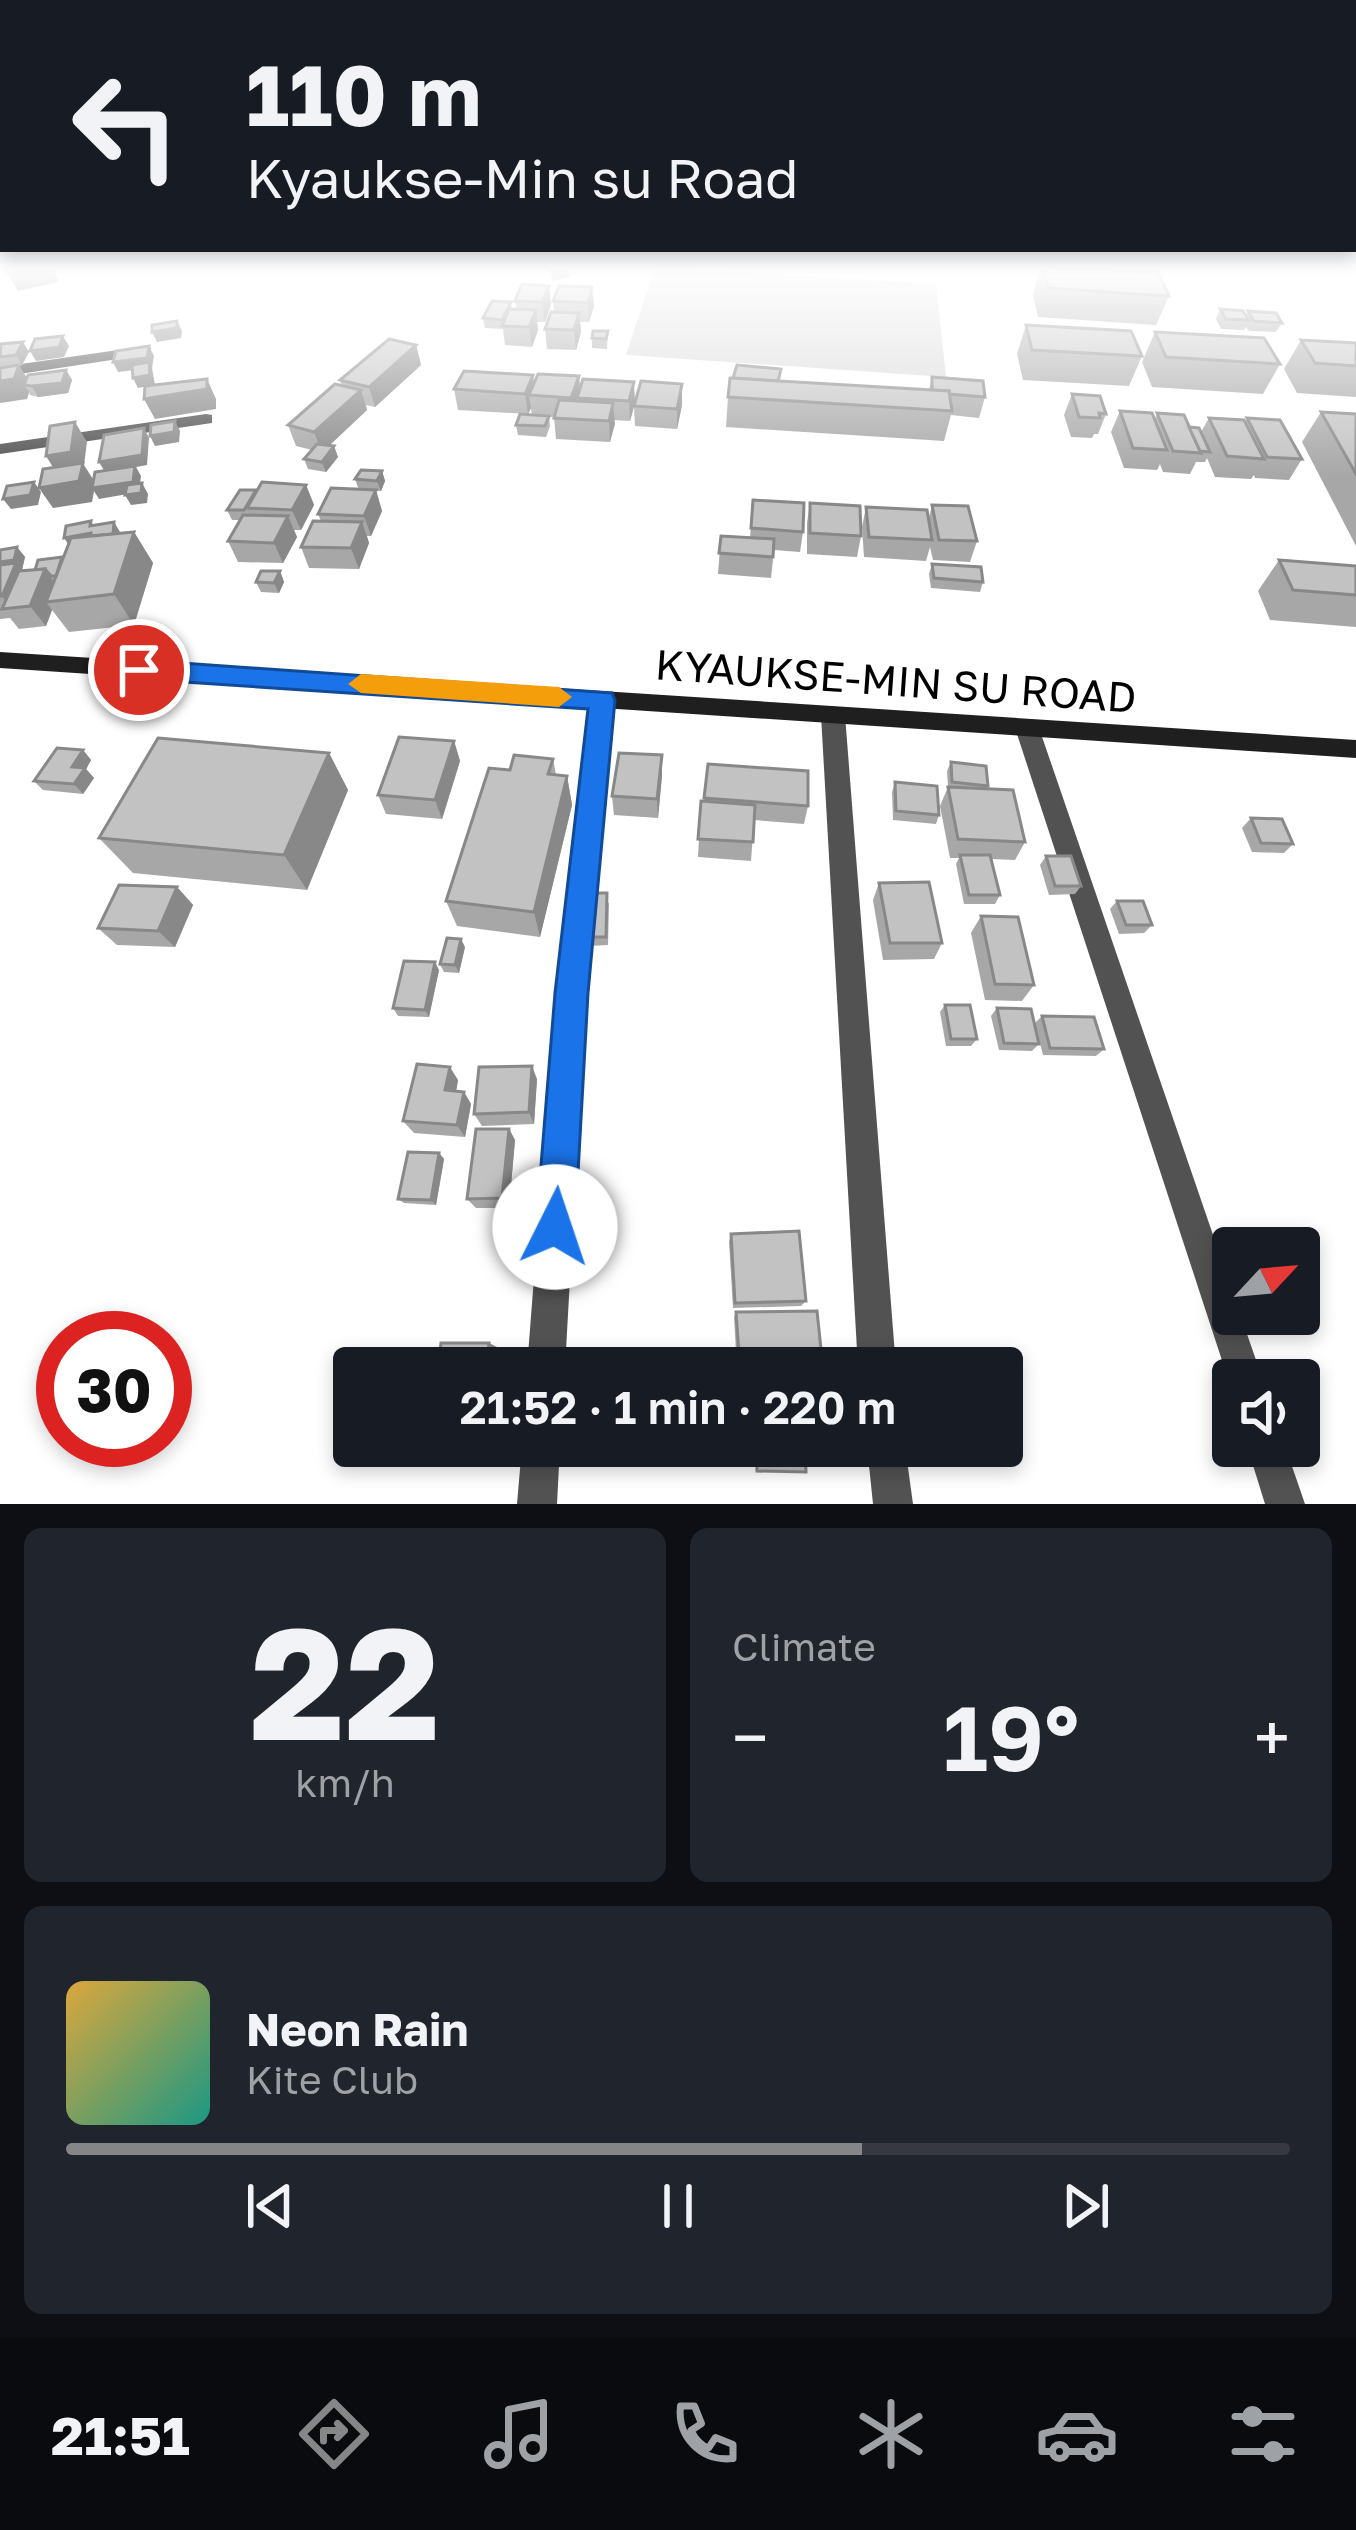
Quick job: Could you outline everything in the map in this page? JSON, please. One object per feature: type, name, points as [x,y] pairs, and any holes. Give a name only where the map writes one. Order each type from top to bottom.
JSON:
[{"type":"street","points":[[0,372],[150,350]]},
{"type":"street","points":[[0,449],[206,419]]},
{"type":"street","name":"KYAUKSE-MIN SU ROAD","points":[[0,661],[1356,749]]},
{"type":"street","points":[[547,1347],[572,993],[602,700]]},
{"type":"street","points":[[833,715],[876,1347]]},
{"type":"street","points":[[1028,728],[1237,1359]]},
{"type":"street","points":[[537,1504],[540,1467]]},
{"type":"street","points":[[888,1467],[892,1504]]},
{"type":"street","points":[[1273,1467],[1285,1504]]},
{"type":"shaded area","points":[[632,336],[942,336],[946,377],[626,355]]},
{"type":"building","points":[[63,336],[59,347],[30,351],[35,339]]},
{"type":"building","points":[[1029,336],[1133,336],[1142,356],[1032,350]]},
{"type":"building","points":[[1157,336],[1264,338],[1280,364],[1166,357]]},
{"type":"building","points":[[389,339],[416,345],[369,387],[340,380]]},
{"type":"building","points":[[1301,340],[1356,343],[1356,366],[1315,363]]},
{"type":"building","points":[[23,342],[16,355],[0,357],[1,344]]},
{"type":"building","points":[[149,346],[147,358],[113,362],[116,351]]},
{"type":"building","points":[[149,362],[150,375],[133,378],[132,365]]},
{"type":"building","points":[[19,365],[14,379],[0,381],[0,368]]},
{"type":"building","points":[[737,365],[781,369],[778,381],[733,378]]},
{"type":"building","points":[[66,370],[62,383],[24,385],[28,375]]},
{"type":"building","points":[[464,371],[533,375],[525,394],[454,389]]},
{"type":"building","points":[[538,374],[579,376],[571,398],[529,395]]},
{"type":"building","points":[[932,377],[983,381],[985,397],[932,390]]},
{"type":"building","points":[[730,378],[949,391],[952,411],[728,397]]},
{"type":"building","points":[[207,379],[207,389],[144,399],[145,386]]},
{"type":"building","points":[[583,379],[634,382],[629,401],[577,398]]},
{"type":"building","points":[[641,381],[682,384],[677,409],[634,406]]},
{"type":"building","points":[[335,384],[361,390],[314,432],[288,425]]},
{"type":"building","points":[[1072,394],[1100,396],[1106,414],[1079,417]]},
{"type":"building","points":[[559,400],[613,403],[609,421],[554,418]]},
{"type":"building","points":[[1120,411],[1152,413],[1167,450],[1133,448]]},
{"type":"building","points":[[1321,412],[1356,414],[1356,474]]},
{"type":"building","points":[[1157,413],[1184,415],[1201,453],[1173,451]]},
{"type":"building","points":[[520,414],[549,416],[545,426],[516,425]]},
{"type":"building","points":[[1209,418],[1244,420],[1264,459],[1227,456]]},
{"type":"building","points":[[1247,418],[1280,420],[1302,459],[1267,457]]},
{"type":"building","points":[[175,421],[174,432],[150,436],[151,425]]},
{"type":"building","points":[[75,422],[71,452],[46,456],[50,426]]},
{"type":"building","points":[[1189,427],[1199,428],[1210,452],[1200,451]]},
{"type":"building","points":[[144,428],[142,455],[99,462],[104,435]]},
{"type":"building","points":[[317,444],[334,446],[322,462],[304,459]]},
{"type":"building","points":[[83,463],[79,481],[39,488],[43,469]]},
{"type":"building","points":[[135,466],[133,482],[92,488],[95,472]]},
{"type":"building","points":[[361,470],[382,471],[377,481],[355,479]]},
{"type":"building","points":[[34,482],[30,495],[3,499],[7,486]]},
{"type":"building","points":[[262,482],[306,485],[292,510],[247,508]]},
{"type":"building","points":[[142,483],[141,493],[125,495],[127,485]]},
{"type":"building","points":[[331,488],[376,490],[364,516],[318,514]]},
{"type":"building","points":[[240,490],[256,490],[244,510],[227,510]]},
{"type":"building","points":[[753,500],[804,503],[803,532],[751,528]]},
{"type":"building","points":[[810,503],[860,506],[861,536],[810,533]]},
{"type":"building","points":[[932,505],[968,506],[977,541],[939,540]]},
{"type":"building","points":[[866,507],[927,510],[932,540],[869,537]]},
{"type":"building","points":[[243,515],[288,516],[274,543],[228,541]]},
{"type":"building","points":[[91,521],[90,526],[114,522],[113,534],[64,538],[66,526]]},
{"type":"building","points":[[313,521],[362,522],[351,548],[301,547]]},
{"type":"building","points":[[134,532],[114,594],[46,602],[71,538]]},
{"type":"building","points":[[721,536],[774,539],[773,557],[719,553]]},
{"type":"building","points":[[17,547],[14,560],[0,562],[0,550]]},
{"type":"building","points":[[62,557],[56,576],[45,569],[35,570],[38,560]]},
{"type":"building","points":[[1279,560],[1356,566],[1356,595],[1293,590]]},
{"type":"building","points":[[16,563],[2,596],[0,596],[0,565]]},
{"type":"building","points":[[932,564],[981,567],[983,582],[934,578]]},
{"type":"building","points":[[45,569],[30,606],[2,609],[19,571]]},
{"type":"building","points":[[261,571],[280,571],[274,583],[256,582]]},
{"type":"building","points":[[399,737],[454,741],[435,800],[378,795]]},
{"type":"building","points":[[158,738],[329,753],[284,855],[99,838]]},
{"type":"building","points":[[57,748],[83,750],[72,767],[85,768],[74,784],[34,781]]},
{"type":"building","points":[[619,753],[662,755],[657,799],[612,796]]},
{"type":"building","points":[[514,755],[553,759],[548,774],[567,776],[534,912],[446,901],[489,768],[510,770]]},
{"type":"building","points":[[951,762],[986,766],[988,786],[952,782]]},
{"type":"building","points":[[708,764],[808,771],[808,806],[704,798]]},
{"type":"building","points":[[895,782],[937,786],[939,815],[896,811]]},
{"type":"building","points":[[948,787],[1013,790],[1025,842],[958,839]]},
{"type":"building","points":[[701,801],[755,805],[753,842],[698,839]]},
{"type":"building","points":[[1251,818],[1282,819],[1293,844],[1261,843]]},
{"type":"building","points":[[960,855],[990,855],[1000,895],[969,895]]},
{"type":"building","points":[[1046,856],[1071,856],[1081,886],[1055,886]]},
{"type":"building","points":[[929,882],[942,943],[890,943],[879,883]]},
{"type":"building","points":[[119,885],[177,887],[158,931],[98,928]]},
{"type":"building","points":[[588,893],[607,893],[606,937],[587,937]]},
{"type":"building","points":[[1117,901],[1143,901],[1152,925],[1126,925]]},
{"type":"building","points":[[981,916],[1018,917],[1034,985],[995,984]]},
{"type":"building","points":[[447,938],[461,939],[455,965],[440,964]]},
{"type":"building","points":[[404,961],[435,962],[425,1010],[393,1008]]},
{"type":"building","points":[[945,1005],[970,1005],[977,1039],[951,1039]]},
{"type":"building","points":[[997,1008],[1031,1009],[1039,1044],[1004,1043]]},
{"type":"building","points":[[1042,1016],[1094,1017],[1104,1049],[1050,1048]]},
{"type":"building","points":[[417,1064],[450,1067],[445,1090],[464,1092],[457,1125],[403,1121]]},
{"type":"building","points":[[532,1066],[529,1112],[474,1114],[479,1067]]},
{"type":"building","points":[[476,1129],[509,1129],[502,1198],[467,1199]]},
{"type":"building","points":[[408,1152],[439,1153],[431,1200],[398,1199]]},
{"type":"building","points":[[799,1231],[806,1301],[735,1303],[731,1234]]},
{"type":"building","points":[[817,1311],[821,1347],[738,1347],[736,1312]]},
{"type":"building","points":[[441,1343],[489,1343],[489,1347],[441,1347]]},
{"type":"building","points":[[757,1467],[806,1467],[806,1472],[757,1471]]},
{"type":"slow traffic","points":[[361,684],[559,697]]},
{"type":"route","points":[[139,670],[602,700],[572,993],[555,1227]]}]
